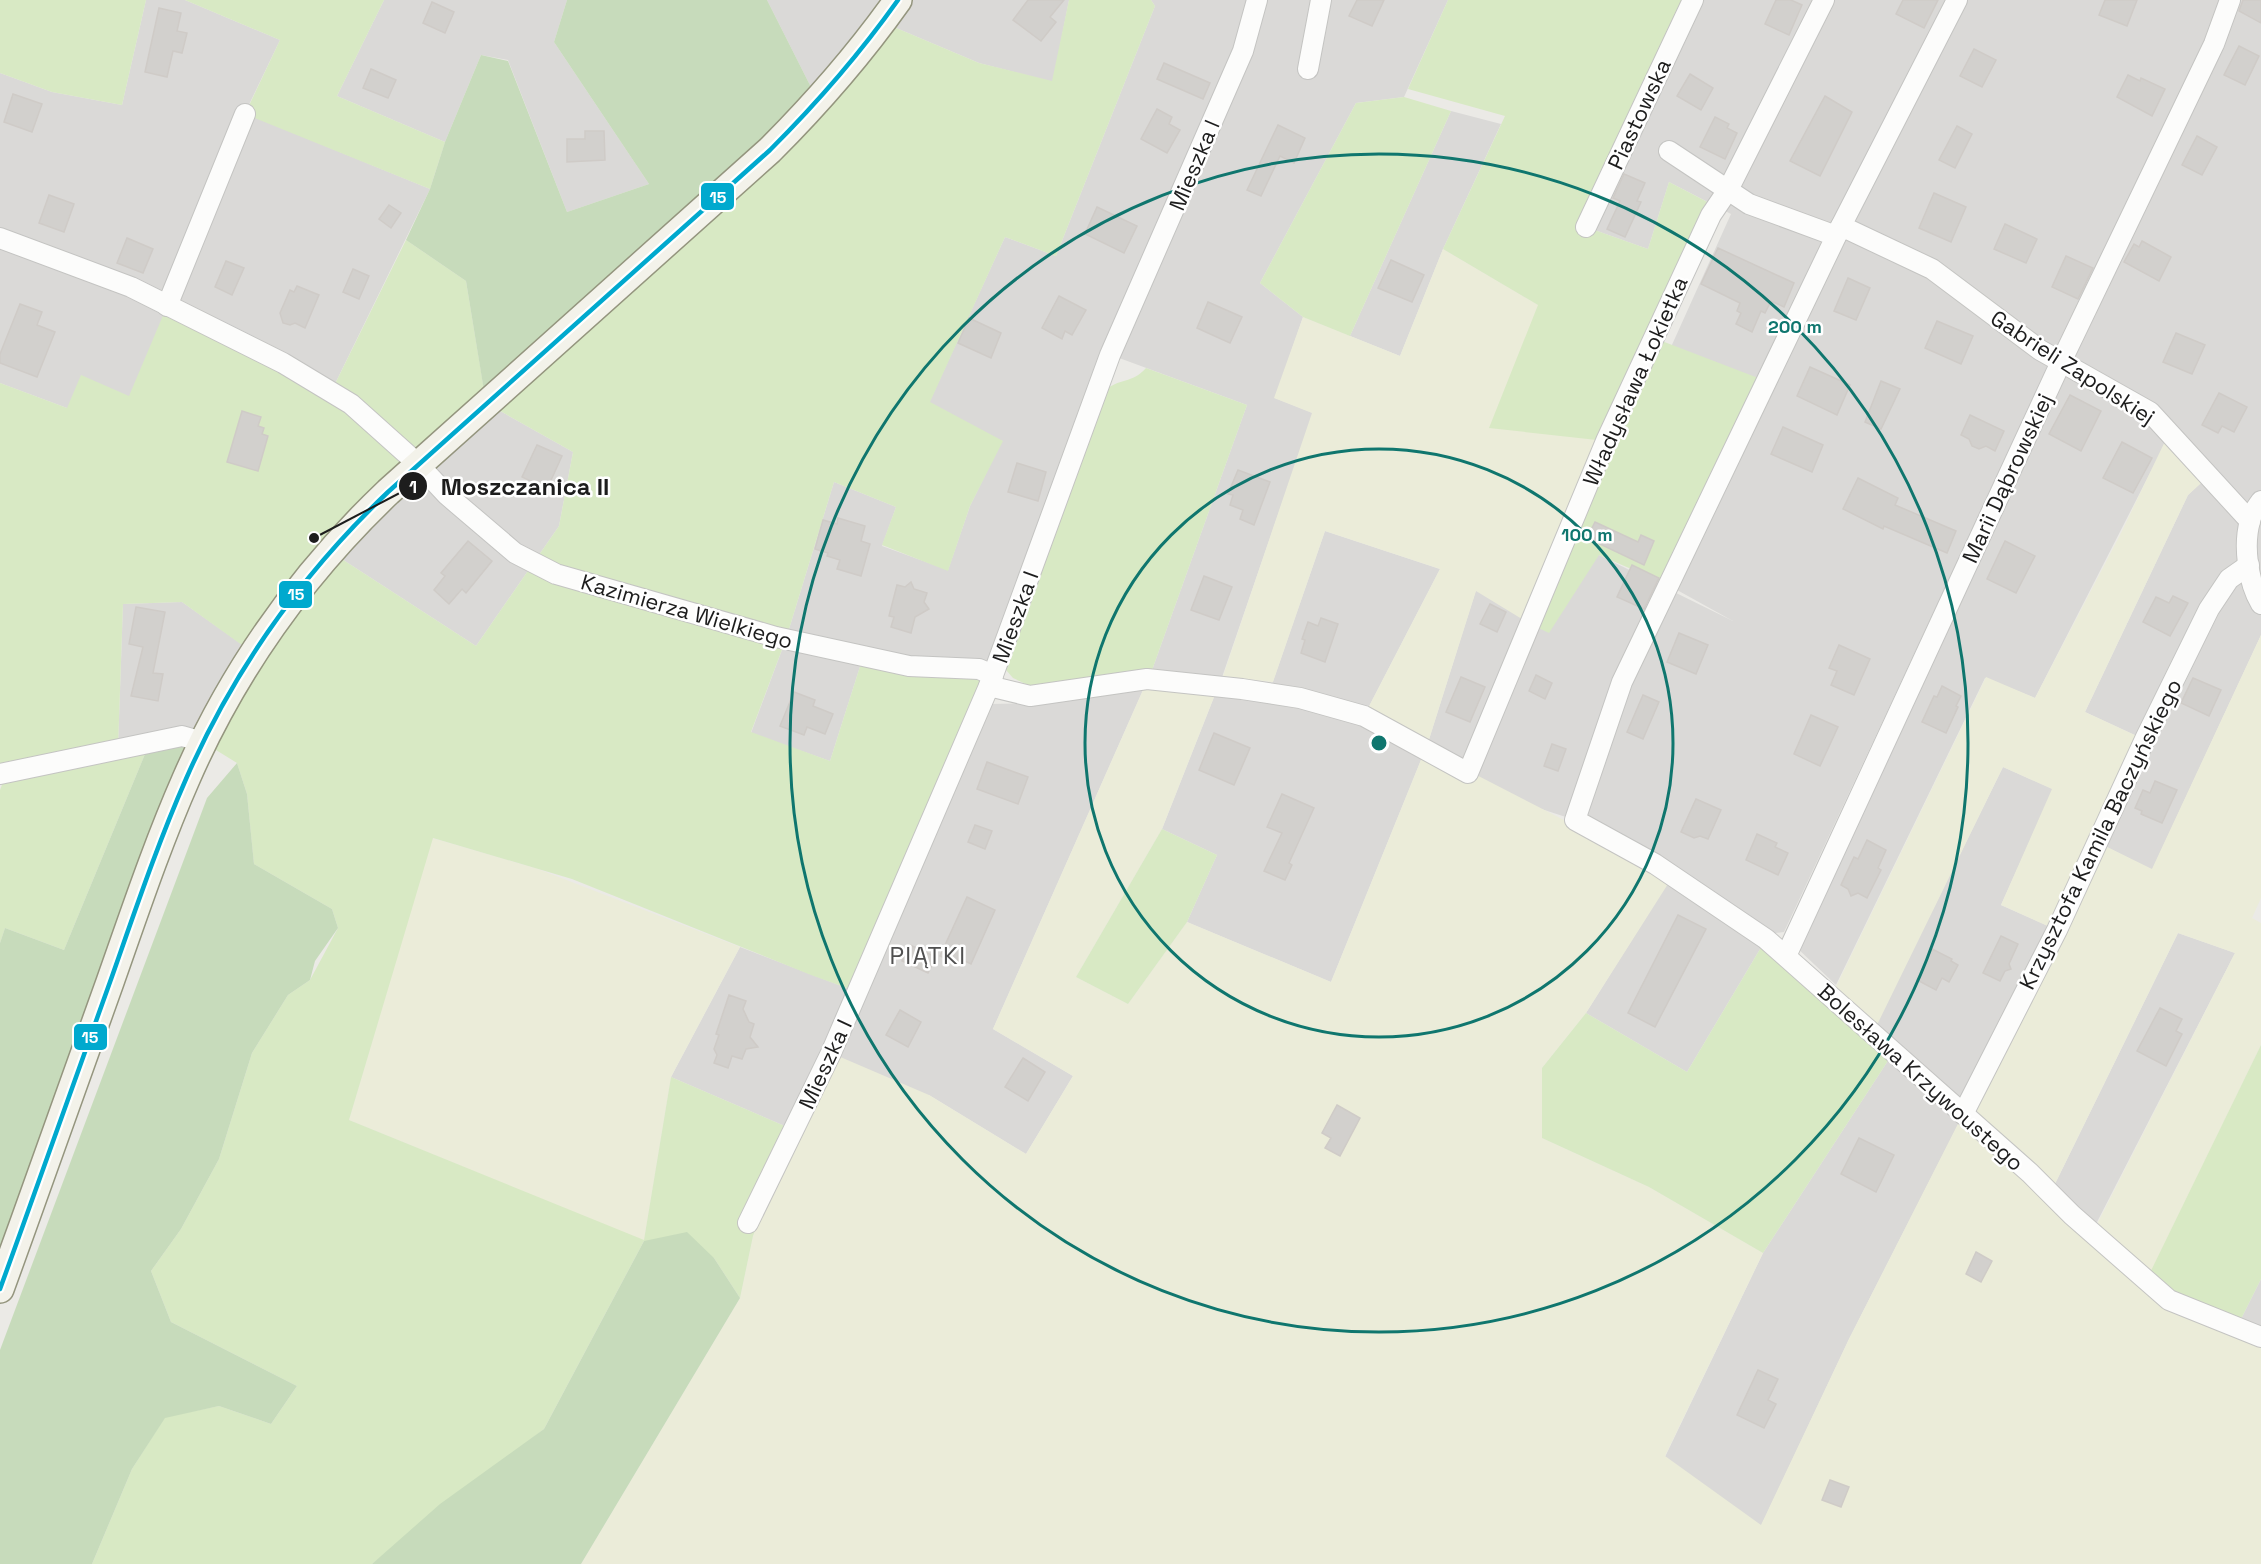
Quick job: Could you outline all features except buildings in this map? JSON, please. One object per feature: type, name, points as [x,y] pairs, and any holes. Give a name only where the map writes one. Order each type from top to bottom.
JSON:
[{"type":"main road","points":[[0,1289],[148,876],[186,779],[222,705],[254,653],[306,580],[358,520],[770,150],[837,80],[898,0]]},
{"type":"street","name":"Mieszka I","points":[[748,1223],[831,1053],[991,680],[1110,355],[1243,51],[1257,0]]},
{"type":"street","points":[[1308,69],[1321,0]]},
{"type":"street","name":"Piastowska","points":[[1586,227],[1693,0]]},
{"type":"street","name":"Władysława Łokietka","points":[[991,680],[1030,696],[1147,679],[1300,698],[1364,716],[1468,773],[1606,441],[1711,215],[1728,190],[1824,0]]},
{"type":"street","points":[[1839,231],[1957,0]]},
{"type":"street","name":"Marii Dąbrowskiej","points":[[1786,956],[2061,362],[2214,44],[2230,0]]},
{"type":"street","points":[[167,306],[245,114]]},
{"type":"street","name":"Gabrieli Zapolskiej","points":[[1669,151],[1749,204],[1839,231],[1932,269],[2040,350],[2150,412],[2250,520]]},
{"type":"street","name":"Bolesława Krzywoustego","points":[[1839,231],[1622,682],[1575,820],[1655,864],[1766,939],[2030,1173],[2072,1215],[2169,1300],[2261,1337]]},
{"type":"street","name":"Kazimierza Wielkiego","points":[[0,238],[131,287],[283,363],[351,404],[418,464],[447,495],[515,553],[556,574],[776,637],[909,666],[979,669],[991,680]]},
{"type":"street","points":[[2261,501],[2250,520],[2247,556],[2253,591],[2261,604]]},
{"type":"street","name":"Krzysztofa Kamila Baczyńskiego","points":[[1963,1114],[2057,930],[2146,736],[2209,609],[2229,579],[2249,565]]},
{"type":"street","points":[[0,774],[182,736],[203,742]]},
{"type":"shaded area","points":[[146,0],[185,0],[280,40],[245,113],[430,189],[331,392],[129,396],[67,408],[0,383],[0,73],[52,92],[122,105]]},
{"type":"shaded area","points":[[384,0],[567,0],[554,42],[649,184],[567,212],[508,60],[481,55],[445,142],[337,96]]},
{"type":"shaded area","points":[[767,0],[1069,0],[1053,82],[979,63],[882,22],[818,101]]},
{"type":"shaded area","points":[[1151,0],[1448,0],[1404,97],[1356,103],[1260,283],[1303,317],[1275,398],[1313,413],[1219,686],[1269,693],[1325,531],[1440,569],[1364,716],[1426,749],[1476,590],[1599,555],[1733,621],[1668,585],[1671,347],[1731,214],[1669,182],[1648,249],[1586,227],[1693,0],[2261,0],[2261,635],[2152,870],[2103,845],[2139,737],[2085,712],[2188,495],[2208,476],[2170,434],[2035,698],[1985,678],[1836,985],[1795,946],[1969,584],[1950,577],[1784,932],[1775,933],[1702,884],[1766,939],[1687,1072],[1586,1013],[1672,876],[1575,820],[1526,804],[1425,750],[1331,982],[1187,922],[1217,855],[1162,829],[1218,687],[1151,673],[1247,405],[1111,355],[991,658],[980,663],[863,657],[830,761],[751,733],[786,639],[834,482],[896,507],[882,546],[948,570],[970,506],[1002,441],[929,403],[1005,237],[1056,256],[1155,6]]},
{"type":"shaded area","points":[[1451,111],[1501,124],[1443,249],[1400,356],[1350,336]]},
{"type":"shaded area","points":[[486,403],[573,452],[559,526],[476,646],[331,552]]},
{"type":"shaded area","points":[[182,602],[254,653],[203,742],[118,748],[123,604]]},
{"type":"shaded area","points":[[1143,690],[993,1029],[1073,1076],[1026,1154],[929,1095],[794,1130],[671,1077],[740,947],[857,992],[989,704],[1040,703]]},
{"type":"shaded area","points":[[2003,767],[2053,789],[2001,905],[2057,930],[1849,1339],[1761,1526],[1665,1457],[1763,1253],[1893,1053],[1875,1027]]},
{"type":"shaded area","points":[[2178,933],[2235,953],[2095,1226],[2053,1188]]},
{"type":"shaded area","points":[[2261,1279],[2261,1337],[2237,1327]]},
{"type":"green space","points":[[0,0],[146,0],[122,105],[52,92],[0,73]]},
{"type":"green space","points":[[185,0],[384,0],[337,96],[445,142],[430,189],[245,114],[280,40]]},
{"type":"green space","points":[[567,0],[767,0],[818,101],[486,403],[466,281],[406,240],[430,189],[445,142],[481,55],[508,61],[567,212],[649,184],[554,42]]},
{"type":"green space","points":[[1069,0],[1151,0],[1155,6],[1056,256],[1005,237],[930,402],[1003,441],[970,506],[948,571],[882,545],[896,507],[834,482],[786,639],[751,732],[830,761],[863,657],[979,669],[989,686],[858,992],[572,879],[433,838],[349,1120],[644,1240],[671,1077],[794,1130],[753,1236],[740,1298],[714,1258],[644,1241],[544,1429],[372,1564],[92,1564],[132,1469],[165,1417],[219,1406],[271,1424],[297,1386],[171,1322],[151,1271],[181,1229],[219,1159],[252,1053],[288,995],[310,980],[338,928],[332,909],[254,864],[247,794],[237,763],[203,742],[253,653],[182,602],[123,604],[118,748],[150,742],[64,950],[5,928],[0,943],[0,790],[6,774],[0,774],[0,383],[67,408],[81,375],[129,396],[167,306],[331,392],[406,240],[466,281],[486,402],[882,22],[979,63],[1052,81]],"holes":[[[486,403],[573,452],[559,526],[476,646],[331,552]]]},
{"type":"green space","points":[[1448,0],[1693,0],[1586,227],[1648,249],[1669,182],[1717,207],[1654,338],[1766,381],[1668,585],[1599,555],[1549,633],[1530,624],[1606,441],[1489,428],[1538,305],[1443,249],[1505,116],[1408,89]]},
{"type":"green space","points":[[1404,97],[1451,111],[1350,336],[1303,317],[1260,283],[1356,103]]},
{"type":"green space","points":[[1443,249],[1538,305],[1606,441],[1530,624],[1476,591],[1426,749],[1673,876],[1586,1013],[1542,1068],[1542,1138],[1649,1187],[1763,1253],[1665,1456],[1761,1525],[1849,1339],[1963,1114],[2093,1232],[2235,953],[2178,933],[2053,1188],[1979,1120],[1975,1107],[2103,845],[2152,869],[2261,635],[2261,898],[2252,918],[2261,923],[2261,1045],[2147,1281],[2261,1337],[2261,1564],[581,1564],[740,1298],[753,1236],[794,1130],[831,1053],[929,1095],[1026,1154],[1073,1076],[993,1029],[1143,690],[1216,692],[1162,829],[1076,977],[1128,1004],[1187,922],[1331,982],[1425,750],[1364,716],[1440,569],[1325,531],[1273,682],[1223,676],[1312,413],[1274,398],[1303,317],[1400,356]]},
{"type":"green space","points":[[1146,368],[1247,405],[1151,673],[1049,690],[1030,686],[1013,678],[1006,670],[1006,660],[1106,390],[1131,379]]},
{"type":"green space","points":[[2169,433],[2209,476],[2188,495],[2085,712],[2139,737],[2050,927],[2001,905],[2052,789],[2003,767],[1876,1027],[1831,997],[1986,677],[2035,698],[2121,533]]},
{"type":"green space","points":[[150,742],[203,742],[0,1289],[0,943],[5,928],[64,950]]},
{"type":"green space","points":[[237,763],[247,794],[254,864],[332,909],[338,928],[315,961],[310,980],[288,995],[252,1053],[219,1159],[181,1229],[151,1271],[171,1322],[297,1386],[271,1424],[219,1406],[165,1418],[132,1469],[92,1564],[0,1564],[0,1350],[207,798]]},
{"type":"green space","points":[[1162,829],[1217,855],[1187,922],[1128,1004],[1076,977]]},
{"type":"green space","points":[[432,838],[538,869],[740,947],[671,1077],[644,1241],[349,1120]]},
{"type":"green space","points":[[1766,939],[1893,1053],[1763,1253],[1649,1187],[1542,1138],[1542,1068],[1586,1013],[1687,1072]]},
{"type":"green space","points":[[2261,1045],[2261,1279],[2237,1327],[2146,1281]]},
{"type":"green space","points":[[687,1232],[714,1258],[740,1298],[581,1564],[372,1564],[440,1504],[544,1429],[644,1241]]},
{"type":"transit line","name":"15","points":[[0,1289],[175,804],[225,700],[272,626],[327,556],[388,492],[770,150],[837,78],[898,0]]},
{"type":"place","name":"Moszczanica II","points":[[314,538]]},
{"type":"district","name":"PIĄTKI","points":[[928,956]]}]
